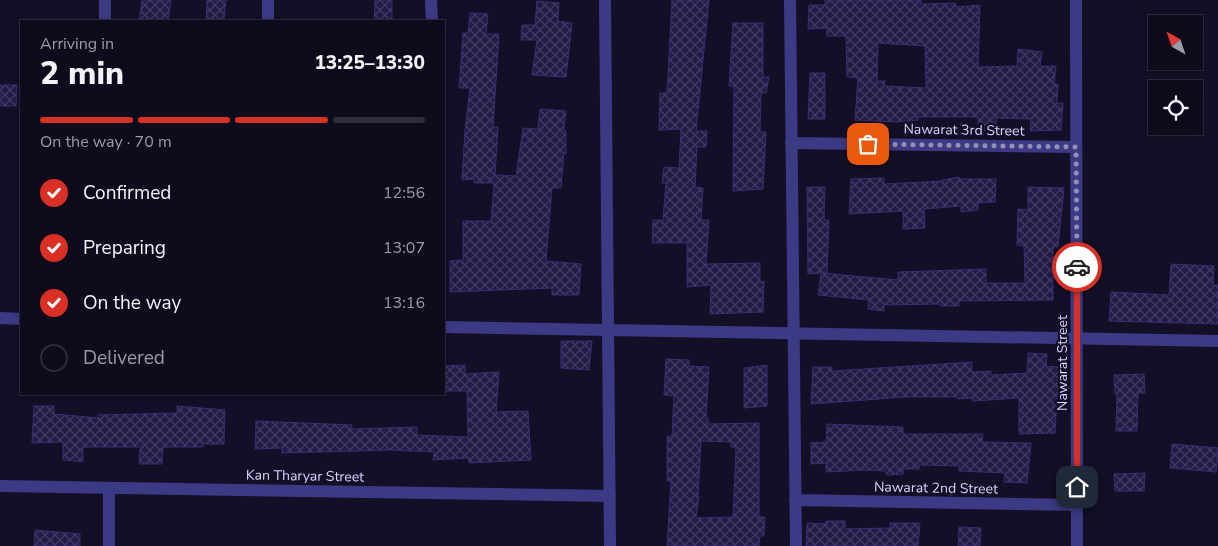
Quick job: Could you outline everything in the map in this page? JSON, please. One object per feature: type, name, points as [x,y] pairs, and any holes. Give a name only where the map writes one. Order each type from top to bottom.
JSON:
[{"type":"street","points":[[105,0],[105,20]]},
{"type":"street","points":[[268,0],[268,20]]},
{"type":"street","points":[[431,0],[432,20]]},
{"type":"street","points":[[605,0],[610,546]]},
{"type":"street","points":[[790,0],[796,546]]},
{"type":"street","name":"Nawarat Street","points":[[1076,0],[1077,546]]},
{"type":"street","name":"Nawarat 3rd Street","points":[[792,143],[1076,147]]},
{"type":"street","points":[[0,318],[20,319]]},
{"type":"street","points":[[445,327],[1218,341]]},
{"type":"street","name":"Kan Tharyar Street","points":[[0,486],[610,496]]},
{"type":"street","points":[[109,488],[109,546]]},
{"type":"street","name":"Nawarat 2nd Street","points":[[795,500],[1077,505]]},
{"type":"building","points":[[142,0],[171,0],[168,20],[139,20]]},
{"type":"building","points":[[207,0],[226,0],[224,20],[206,20]]},
{"type":"building","points":[[375,0],[392,0],[392,20],[374,20]]},
{"type":"building","points":[[672,0],[709,0],[696,131],[707,131],[706,147],[697,147],[695,187],[703,188],[701,220],[709,220],[706,264],[760,263],[760,282],[764,281],[763,312],[710,314],[711,285],[687,287],[687,243],[652,243],[653,220],[663,220],[666,183],[662,183],[664,167],[679,168],[681,129],[659,130],[660,93],[667,93]]},
{"type":"building","points":[[825,0],[921,0],[921,4],[955,3],[957,7],[980,5],[978,67],[1017,66],[1018,49],[1042,52],[1040,66],[1056,66],[1054,84],[1058,84],[1057,103],[1063,103],[1061,130],[1030,131],[1031,119],[996,118],[996,130],[978,131],[978,117],[918,117],[918,120],[897,122],[855,120],[858,78],[847,77],[846,36],[827,36],[826,28],[808,29],[809,5],[825,5]],"holes":[[[878,43],[925,46],[926,88],[884,86],[885,81],[877,81]]]},
{"type":"building","points":[[537,1],[559,3],[558,21],[572,23],[566,77],[532,75],[537,40],[521,40],[522,25],[535,25]]},
{"type":"building","points":[[470,13],[488,14],[486,34],[499,34],[493,127],[498,127],[495,175],[516,176],[523,128],[538,129],[540,109],[566,111],[564,130],[566,131],[566,154],[564,153],[561,188],[552,188],[546,261],[581,264],[579,295],[552,295],[552,288],[450,292],[450,261],[463,260],[463,221],[491,221],[494,183],[474,183],[474,179],[462,180],[470,88],[459,88],[463,33],[468,33]]},
{"type":"building","points":[[733,23],[763,23],[763,77],[769,77],[766,93],[761,93],[760,132],[766,132],[763,189],[733,191],[734,86],[729,86]]},
{"type":"building","points":[[810,73],[825,73],[825,119],[808,119]]},
{"type":"building","points":[[0,85],[17,85],[16,106],[0,106]]},
{"type":"building","points":[[959,177],[959,179],[996,179],[995,202],[978,203],[978,210],[961,212],[961,206],[924,209],[925,228],[903,229],[903,211],[849,214],[851,179],[884,178],[884,184],[943,181]]},
{"type":"building","points":[[807,187],[825,187],[824,220],[829,220],[827,273],[822,273],[898,280],[898,272],[986,269],[986,283],[1025,283],[1024,246],[1017,245],[1018,209],[1028,210],[1028,187],[1064,188],[1058,247],[1053,247],[1053,300],[959,301],[959,306],[940,306],[940,304],[884,305],[884,311],[868,309],[869,300],[818,295],[821,273],[808,274]]},
{"type":"building","points":[[1171,264],[1214,266],[1213,285],[1218,285],[1218,324],[1109,321],[1111,292],[1169,295]]},
{"type":"building","points":[[561,341],[592,341],[589,370],[561,368]]},
{"type":"building","points":[[1028,353],[1047,354],[1046,367],[1062,366],[1061,396],[1057,396],[1055,433],[1019,434],[1019,398],[973,401],[972,398],[958,399],[958,397],[905,397],[811,404],[813,367],[832,367],[832,371],[972,362],[972,372],[991,371],[991,375],[1027,373]]},
{"type":"building","points":[[666,359],[689,360],[689,366],[709,367],[706,418],[708,418],[708,424],[759,423],[759,517],[765,517],[764,536],[760,536],[759,546],[667,546],[671,481],[667,481],[667,436],[672,436],[674,396],[664,395]],"holes":[[[701,441],[731,442],[731,447],[736,447],[733,517],[696,518],[699,496]]]},
{"type":"building","points":[[465,365],[465,374],[499,372],[496,412],[528,411],[531,460],[469,463],[468,458],[433,460],[434,452],[390,450],[282,453],[282,448],[255,449],[256,421],[352,425],[352,429],[417,427],[417,435],[468,437],[467,391],[445,391],[445,366]]},
{"type":"building","points":[[767,365],[767,406],[744,408],[744,368]]},
{"type":"building","points":[[1144,374],[1145,393],[1138,393],[1137,431],[1116,431],[1117,394],[1115,394],[1114,375]]},
{"type":"building","points":[[34,406],[54,406],[54,414],[98,418],[98,415],[177,413],[177,406],[225,410],[224,444],[203,444],[203,447],[163,447],[162,464],[139,464],[140,447],[83,447],[83,462],[63,460],[63,442],[32,443]]},
{"type":"building","points":[[827,424],[903,427],[903,434],[983,434],[982,442],[1031,443],[1027,483],[1004,482],[1005,473],[959,471],[959,466],[919,465],[919,469],[903,469],[903,474],[887,475],[885,471],[865,470],[826,472],[826,463],[811,464],[811,443],[826,442]]},
{"type":"building","points":[[1172,444],[1218,448],[1216,472],[1170,468]]},
{"type":"building","points":[[1145,473],[1144,491],[1115,491],[1114,474]]},
{"type":"building","points":[[826,521],[845,521],[845,529],[890,528],[890,523],[920,523],[918,546],[806,546],[807,523],[825,524]]},
{"type":"building","points":[[959,527],[981,528],[980,546],[958,546]]},
{"type":"building","points":[[35,530],[80,534],[80,546],[34,546]]},
{"type":"way so far","points":[[868,144],[1076,147],[1077,267]]},
{"type":"route","points":[[1077,267],[1077,487]]}]
